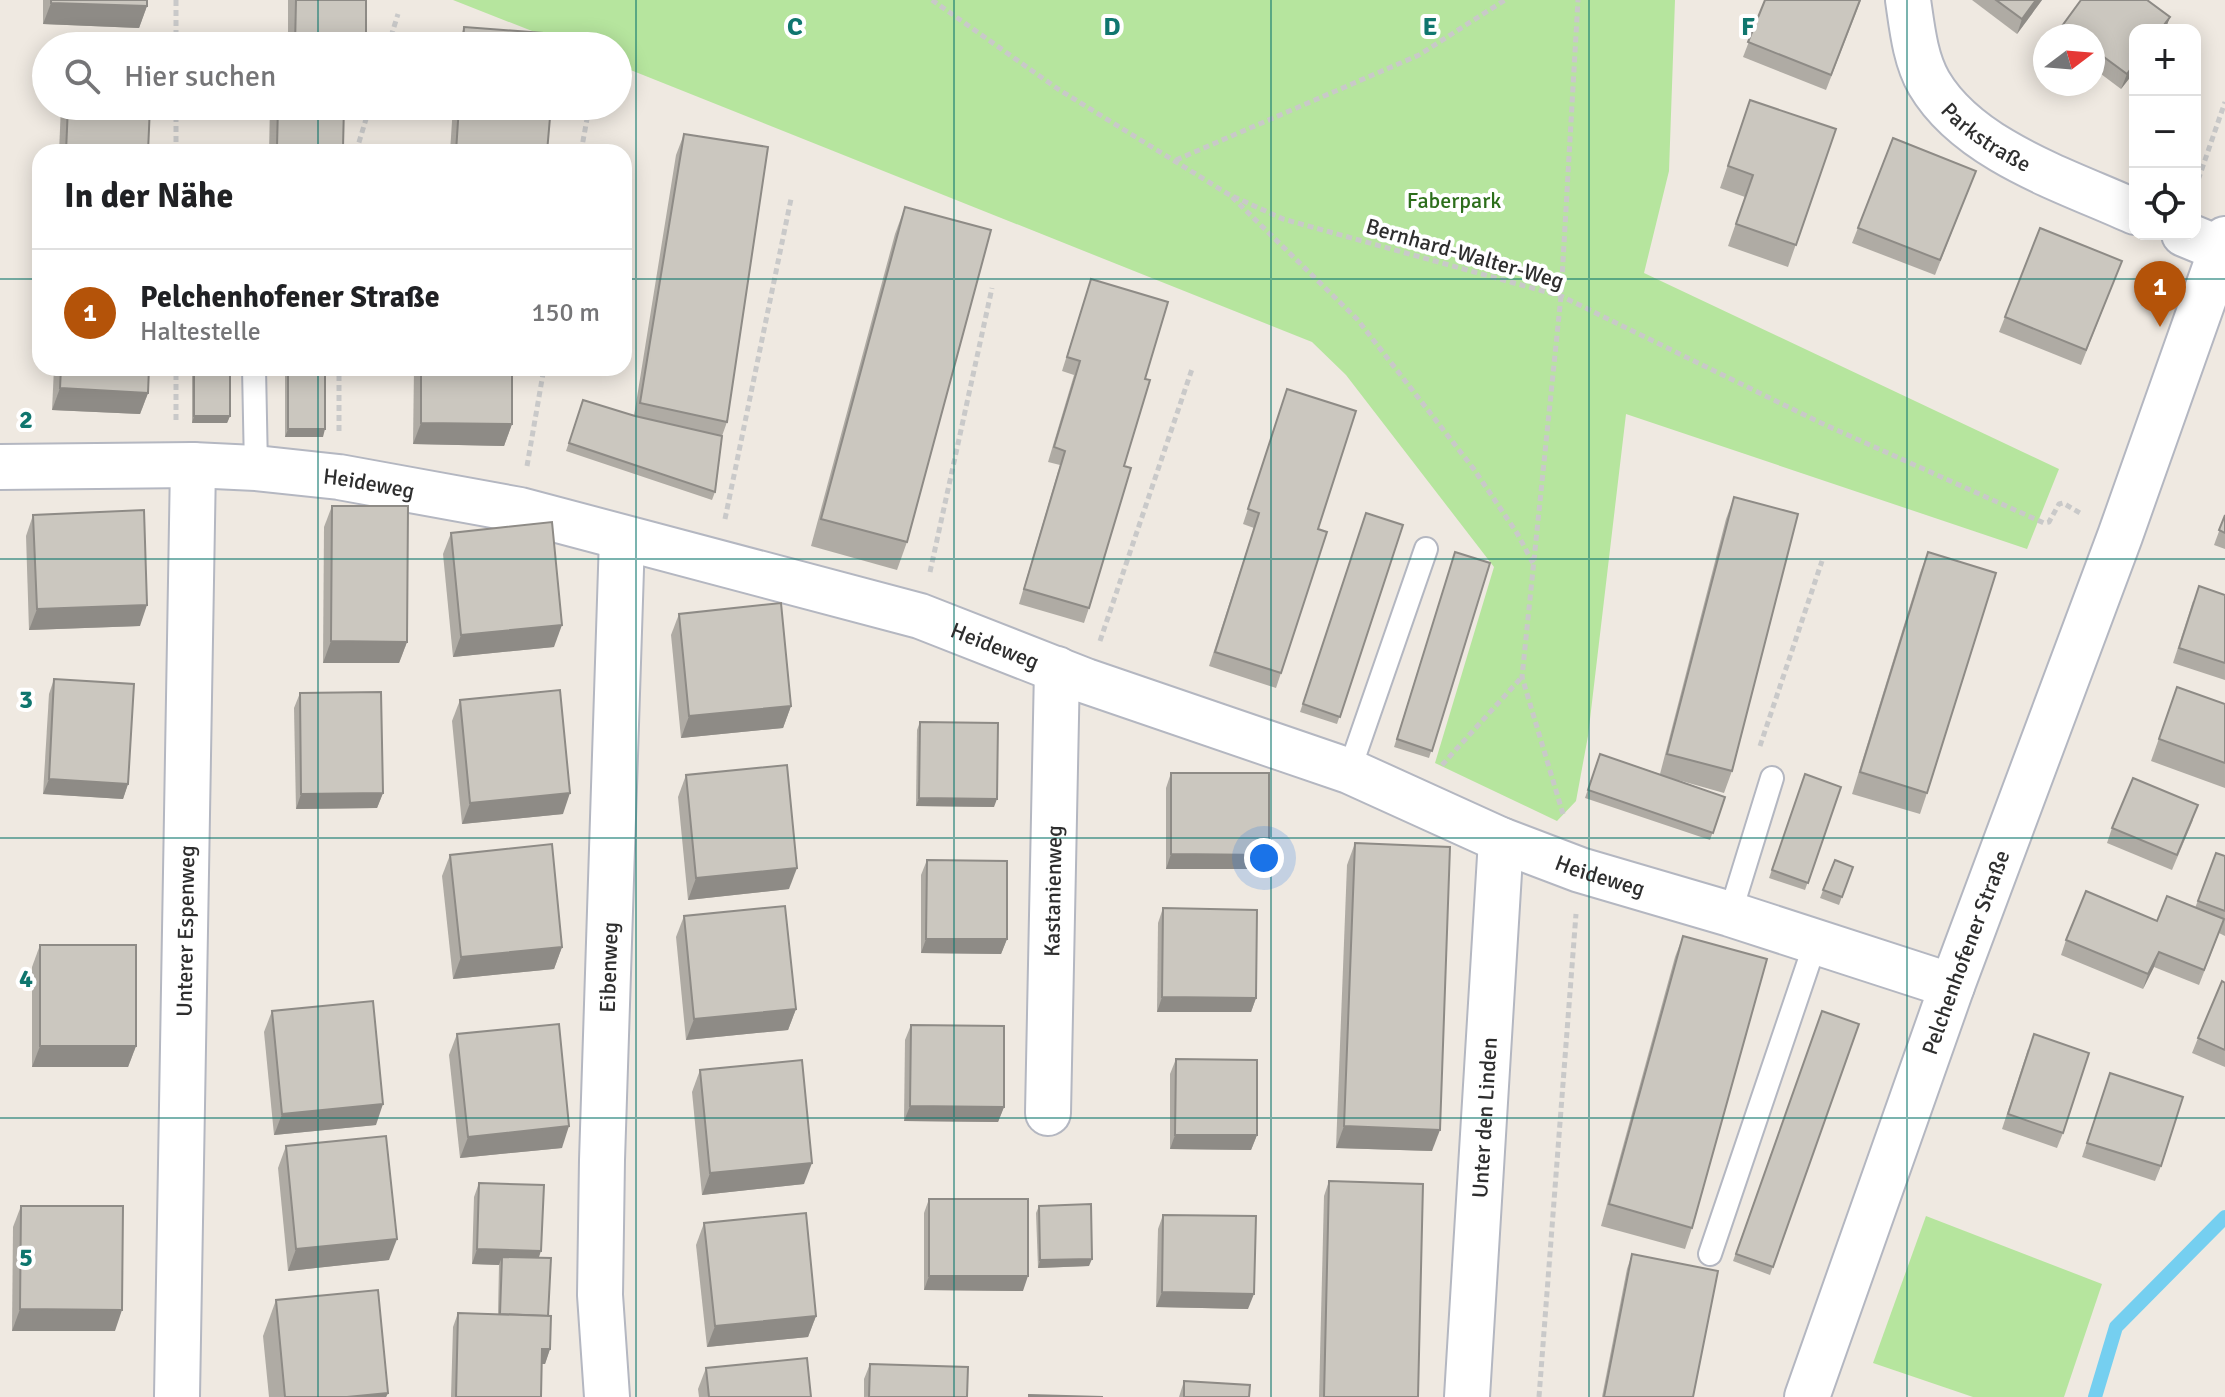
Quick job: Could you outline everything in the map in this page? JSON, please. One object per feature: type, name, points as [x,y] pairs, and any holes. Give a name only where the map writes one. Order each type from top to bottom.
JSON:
[{"type":"street","name":"Parkstraße","points":[[1908,0],[1920,63],[1929,83],[1947,107],[1989,144],[2129,209]]},
{"type":"street","name":"Pelchenhofener Straße","points":[[1807,1397],[1952,986],[2120,536],[2214,243]]},
{"type":"street","name":"Heideweg","points":[[0,467],[193,465],[339,477],[520,510],[920,616],[1072,675],[1349,771],[1501,840],[1580,870],[1730,914],[1952,986]]},
{"type":"street","name":"Unterer Espenweg","points":[[177,1397],[193,465]]},
{"type":"street","name":"Eibenweg","points":[[607,1397],[600,1295],[601,1205],[622,538]]},
{"type":"street","name":"Kastanienweg","points":[[1048,1113],[1072,675]]},
{"type":"street","name":"Unter den Linden","points":[[1467,1397],[1501,840]]},
{"type":"lane","points":[[254,376],[256,468]]},
{"type":"lane","points":[[1349,771],[1426,549]]},
{"type":"lane","points":[[1730,914],[1772,778]]},
{"type":"lane","points":[[1710,1254],[1816,941]]},
{"type":"path","points":[[176,0],[176,32]]},
{"type":"path","name":"Bernhard-Walter-Weg","points":[[932,0],[1058,89],[1228,194],[1283,219],[1561,296],[1821,423],[2044,523],[2049,522],[2059,504],[2063,503],[2086,516]]},
{"type":"path","points":[[1175,160],[1419,55],[1505,0]]},
{"type":"path","points":[[1539,1397],[1580,870],[1522,677],[1561,296],[1578,0]]},
{"type":"path","points":[[392,32],[398,14]]},
{"type":"path","points":[[2201,172],[2225,102]]},
{"type":"path","points":[[176,120],[176,144]]},
{"type":"path","points":[[358,144],[366,120]]},
{"type":"path","points":[[582,144],[587,120]]},
{"type":"path","points":[[1228,194],[1357,319],[1473,468],[1517,533],[1534,565]]},
{"type":"path","points":[[716,563],[791,199]]},
{"type":"path","points":[[920,616],[992,288]]},
{"type":"path","points":[[1072,675],[1192,369]]},
{"type":"path","points":[[339,376],[339,477]]},
{"type":"path","points":[[520,510],[543,376]]},
{"type":"path","points":[[1772,778],[1752,769],[1822,561]]},
{"type":"path","points":[[1411,798],[1522,677]]},
{"type":"green space","name":"Faberpark","points":[[453,0],[1675,0],[1669,171],[1644,273],[2059,469],[2027,549],[1626,414],[1588,736],[1576,801],[1557,821],[1435,763],[1494,567],[1346,375],[1312,342],[632,71],[632,32],[534,32]]},
{"type":"green space","points":[[1926,1216],[2102,1284],[2064,1397],[1973,1397],[1873,1363]]},
{"type":"building","points":[[51,0],[147,0],[147,6],[51,3]]},
{"type":"building","points":[[296,0],[366,0],[366,32],[295,32]]},
{"type":"building","points":[[1765,0],[1860,0],[1831,75],[1748,42]]},
{"type":"building","points":[[1996,0],[2036,0],[2022,19]]},
{"type":"building","points":[[2081,0],[2147,0],[2170,17],[2165,24],[2129,24],[2127,74],[2105,58],[2105,24],[2063,24]]},
{"type":"building","points":[[464,27],[530,32],[464,32]]},
{"type":"building","points":[[1750,100],[1836,129],[1796,245],[1736,224],[1753,175],[1728,166]]},
{"type":"building","points":[[67,120],[149,120],[148,144],[66,144]]},
{"type":"building","points":[[278,120],[344,120],[343,144],[277,144]]},
{"type":"building","points":[[458,120],[550,120],[548,144],[457,144]]},
{"type":"building","points":[[684,134],[768,147],[727,422],[640,403]]},
{"type":"building","points":[[1893,138],[1976,171],[1940,260],[1858,228]]},
{"type":"building","points":[[905,207],[991,230],[907,542],[821,519]]},
{"type":"building","points":[[2040,228],[2122,261],[2086,350],[2005,317]]},
{"type":"building","points":[[1091,279],[1168,302],[1145,379],[1150,380],[1124,466],[1131,468],[1089,608],[1024,589],[1065,451],[1054,447],[1080,361],[1067,357]]},
{"type":"building","points":[[61,376],[149,376],[148,393],[60,388]]},
{"type":"building","points":[[194,376],[230,376],[230,416],[194,416]]},
{"type":"building","points":[[288,376],[325,376],[325,429],[288,429]]},
{"type":"building","points":[[421,376],[512,376],[512,424],[421,423]]},
{"type":"building","points":[[1287,389],[1356,411],[1318,529],[1327,532],[1281,673],[1215,652],[1259,513],[1248,509]]},
{"type":"building","points":[[583,400],[635,416],[722,436],[715,492],[569,443]]},
{"type":"building","points":[[1734,497],[1798,514],[1732,771],[1667,754]]},
{"type":"building","points":[[332,506],[408,506],[407,642],[331,641]]},
{"type":"building","points":[[144,510],[147,605],[37,609],[33,515]]},
{"type":"building","points":[[1366,513],[1403,525],[1340,717],[1303,704]]},
{"type":"building","points":[[2225,515],[2225,533],[2219,530]]},
{"type":"building","points":[[552,522],[562,625],[461,635],[451,533]]},
{"type":"building","points":[[1455,552],[1490,563],[1432,751],[1397,739]]},
{"type":"building","points":[[1928,552],[1996,573],[1927,793],[1860,772]]},
{"type":"building","points":[[2199,586],[2225,595],[2225,663],[2179,648]]},
{"type":"building","points":[[781,603],[791,706],[689,716],[679,614]]},
{"type":"building","points":[[54,679],[134,684],[128,784],[49,779]]},
{"type":"building","points":[[2177,687],[2225,704],[2225,763],[2159,739]]},
{"type":"building","points":[[560,690],[570,793],[470,803],[460,700]]},
{"type":"building","points":[[381,692],[383,793],[301,794],[300,693]]},
{"type":"building","points":[[920,722],[998,723],[997,799],[919,798]]},
{"type":"building","points":[[1600,754],[1725,797],[1713,833],[1588,790]]},
{"type":"building","points":[[787,765],[797,868],[696,878],[686,775]]},
{"type":"building","points":[[1171,773],[1269,773],[1269,855],[1171,854]]},
{"type":"building","points":[[1805,774],[1841,787],[1808,883],[1772,870]]},
{"type":"building","points":[[2133,778],[2198,805],[2177,855],[2112,828]]},
{"type":"building","points":[[1355,843],[1450,847],[1440,1130],[1344,1126]]},
{"type":"building","points":[[552,844],[562,947],[461,957],[450,855]]},
{"type":"building","points":[[2216,853],[2225,856],[2225,911],[2198,901]]},
{"type":"building","points":[[927,860],[1007,861],[1007,939],[926,939]]},
{"type":"building","points":[[1835,860],[1853,867],[1842,897],[1823,890]]},
{"type":"building","points":[[2086,891],[2157,921],[2167,896],[2224,919],[2204,970],[2159,952],[2148,974],[2066,940]]},
{"type":"building","points":[[785,906],[796,1009],[694,1019],[684,916]]},
{"type":"building","points":[[1163,908],[1257,910],[1256,998],[1162,997]]},
{"type":"building","points":[[1683,936],[1767,959],[1692,1228],[1609,1204]]},
{"type":"building","points":[[40,945],[136,945],[136,1046],[40,1046]]},
{"type":"building","points":[[2222,981],[2225,983],[2225,1050],[2198,1038]]},
{"type":"building","points":[[373,1001],[383,1104],[282,1114],[272,1011]]},
{"type":"building","points":[[1822,1011],[1859,1024],[1773,1267],[1736,1254]]},
{"type":"building","points":[[559,1024],[569,1126],[468,1137],[457,1034]]},
{"type":"building","points":[[911,1025],[1004,1026],[1004,1107],[910,1106]]},
{"type":"building","points":[[2034,1034],[2089,1053],[2063,1133],[2008,1114]]},
{"type":"building","points":[[1176,1059],[1257,1060],[1257,1135],[1175,1135]]},
{"type":"building","points":[[802,1060],[812,1163],[710,1173],[700,1070]]},
{"type":"building","points":[[2110,1073],[2183,1097],[2161,1166],[2087,1143]]},
{"type":"building","points":[[386,1136],[397,1239],[296,1249],[286,1146]]},
{"type":"building","points":[[1329,1181],[1423,1184],[1418,1397],[1324,1397]]},
{"type":"building","points":[[479,1183],[544,1185],[541,1251],[477,1249]]},
{"type":"building","points":[[929,1199],[1028,1199],[1028,1276],[929,1276]]},
{"type":"building","points":[[1091,1204],[1092,1259],[1040,1260],[1039,1206]]},
{"type":"building","points":[[21,1206],[123,1206],[122,1310],[20,1309]]},
{"type":"building","points":[[806,1213],[816,1316],[715,1326],[704,1223]]},
{"type":"building","points":[[1163,1215],[1256,1216],[1254,1294],[1162,1292]]},
{"type":"building","points":[[1632,1254],[1718,1271],[1693,1397],[1604,1397]]},
{"type":"building","points":[[502,1257],[551,1258],[548,1316],[500,1314]]},
{"type":"building","points":[[378,1290],[388,1393],[347,1397],[285,1397],[276,1300]]},
{"type":"building","points":[[458,1313],[551,1316],[550,1349],[542,1349],[541,1397],[456,1397]]},
{"type":"building","points":[[807,1358],[811,1397],[709,1397],[706,1368]]},
{"type":"building","points":[[870,1364],[968,1367],[967,1397],[869,1397]]},
{"type":"building","points":[[1184,1381],[1250,1385],[1249,1397],[1184,1397]]},
{"type":"building","points":[[1029,1395],[1103,1397],[1029,1397]]},
{"type":"waterway","points":[[2095,1397],[2116,1327],[2225,1217]]},
{"type":"place","name":"Pelchenhofener Straße","points":[[2160,327]]}]
